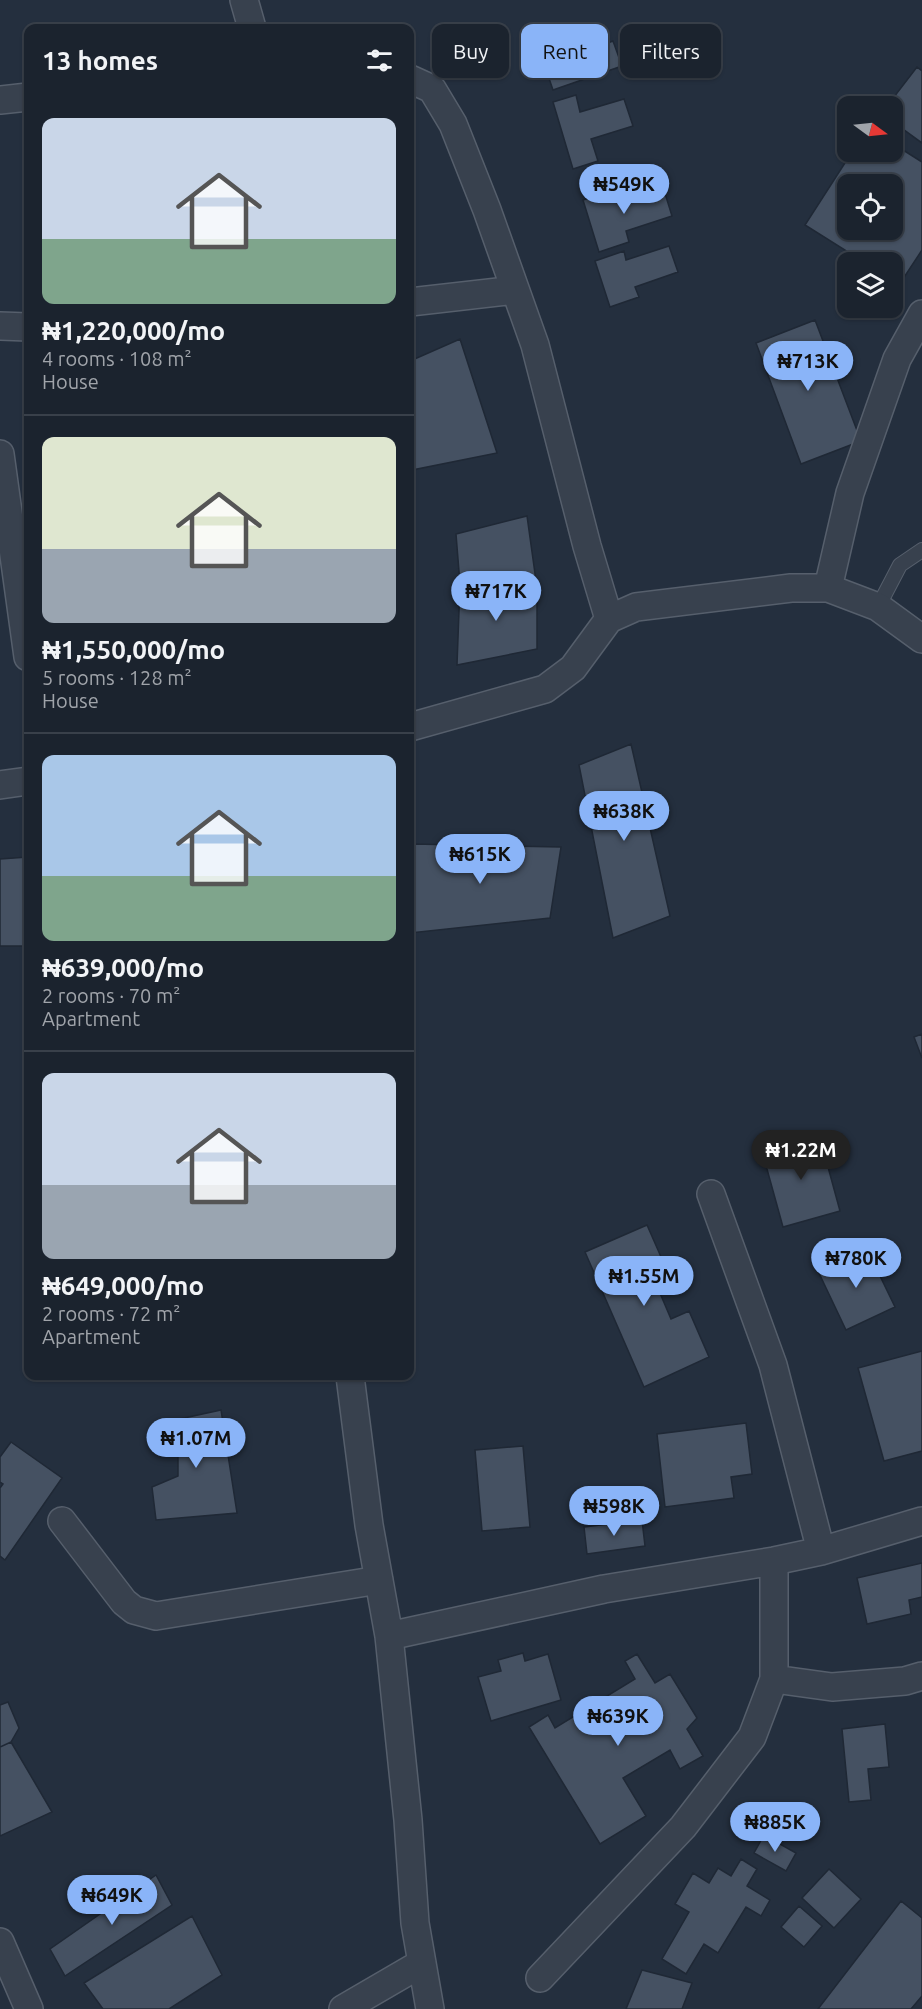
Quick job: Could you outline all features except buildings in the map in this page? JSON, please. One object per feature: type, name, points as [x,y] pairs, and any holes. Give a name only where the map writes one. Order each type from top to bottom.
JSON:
[{"type":"street","points":[[244,0],[251,24]]},
{"type":"street","points":[[414,81],[432,89],[453,123],[487,210],[535,345],[587,546],[609,619]]},
{"type":"street","points":[[0,100],[24,97]]},
{"type":"street","points":[[414,302],[515,290]]},
{"type":"street","points":[[828,588],[854,482],[897,359],[922,314]]},
{"type":"street","points":[[0,326],[24,327]]},
{"type":"street","points":[[0,454],[3,499],[24,632]]},
{"type":"street","points":[[414,726],[545,689],[573,668],[609,619],[636,607],[791,588],[828,588],[878,607],[922,639]]},
{"type":"street","points":[[0,785],[24,782]]},
{"type":"street","points":[[711,1194],[773,1365],[821,1551]]},
{"type":"street","points":[[351,1380],[369,1525],[389,1636],[408,1820],[415,1923],[430,2009]]},
{"type":"street","points":[[62,1521],[124,1602],[134,1610],[156,1616],[379,1580]]},
{"type":"street","points":[[389,1636],[604,1589],[821,1551],[922,1521]]},
{"type":"street","points":[[540,1978],[683,1827],[752,1737],[774,1679],[774,1561]]},
{"type":"street","points":[[774,1679],[832,1687],[905,1681],[922,1676]]},
{"type":"street","points":[[0,1942],[28,2009]]},
{"type":"street","points":[[343,2009],[422,1962]]},
{"type":"lane","points":[[878,607],[900,565],[922,550]]}]
